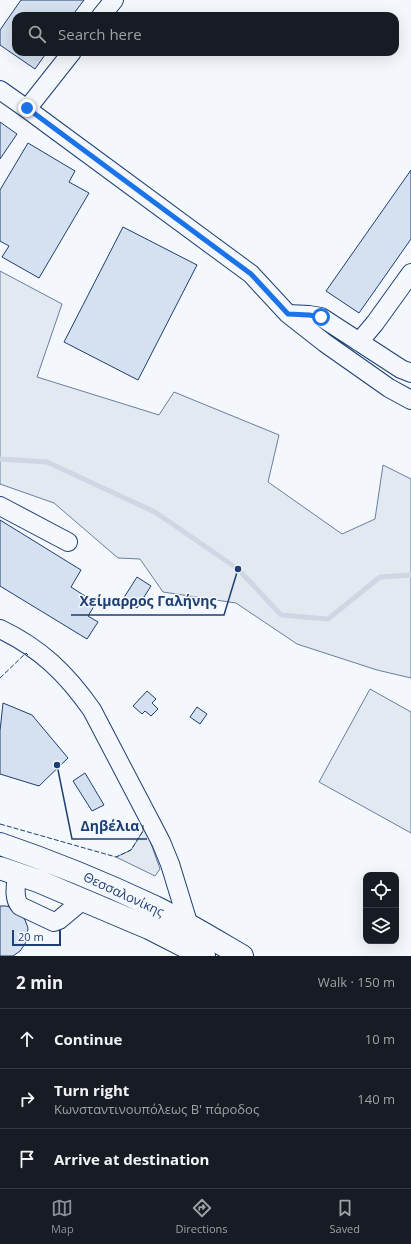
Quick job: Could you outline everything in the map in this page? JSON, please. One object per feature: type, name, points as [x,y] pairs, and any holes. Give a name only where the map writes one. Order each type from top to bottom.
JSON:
[{"type":"main road","name":"Θεσσαλονίκης","points":[[0,844],[36,856],[90,878],[155,908],[242,956]]},
{"type":"main road","name":"Θεσσαλονίκης","points":[[9,871],[38,881],[149,928],[204,956]]},
{"type":"street","points":[[104,12],[114,0]]},
{"type":"street","points":[[27,108],[69,56]]},
{"type":"street","points":[[0,90],[27,108],[251,274],[288,314],[331,348],[389,388],[411,400]]},
{"type":"street","points":[[358,342],[375,323],[411,273]]},
{"type":"street","points":[[288,314],[321,317],[400,369],[411,373]]},
{"type":"street","points":[[0,506],[68,542]]},
{"type":"street","points":[[0,629],[34,648],[60,670],[78,690],[92,710],[161,842],[170,864],[189,926]]},
{"type":"street","points":[[9,871],[16,902],[20,906],[54,922],[59,920],[83,900]]},
{"type":"shaded area","points":[[0,271],[62,304],[37,377],[159,415],[174,392],[279,435],[268,482],[342,534],[375,519],[383,465],[411,479],[411,678],[377,670],[297,644],[236,603],[163,592],[140,559],[118,558],[54,503],[0,484]]},
{"type":"shaded area","points":[[370,689],[411,712],[411,833],[319,782]]},
{"type":"shaded area","points":[[143,821],[160,869],[155,876],[116,857],[131,850],[143,831]]},
{"type":"building","points":[[21,0],[84,0],[75,12],[13,12]]},
{"type":"building","points":[[12,13],[12,53],[0,45],[0,30]]},
{"type":"building","points":[[16,56],[44,56],[35,69]]},
{"type":"building","points":[[0,122],[17,134],[0,159]]},
{"type":"building","points":[[28,143],[75,171],[69,182],[89,193],[39,278],[2,257],[9,246],[0,241],[0,190]]},
{"type":"building","points":[[411,170],[411,239],[359,313],[326,291]]},
{"type":"building","points":[[123,227],[197,265],[138,380],[64,342]]},
{"type":"building","points":[[0,520],[81,570],[71,587],[96,603],[88,616],[98,622],[87,639],[0,586]]},
{"type":"building","points":[[137,577],[151,586],[137,608],[123,599]]},
{"type":"building","points":[[147,691],[156,699],[152,703],[158,709],[151,716],[145,711],[142,714],[133,706]]},
{"type":"building","points":[[3,703],[32,715],[68,758],[39,786],[0,774],[0,731]]},
{"type":"building","points":[[197,707],[207,714],[200,724],[190,717]]},
{"type":"building","points":[[85,773],[104,805],[92,811],[73,781]]},
{"type":"building","points":[[0,906],[14,908],[25,920],[28,928],[25,944],[20,951],[13,956],[0,956]]},
{"type":"waterway","points":[[0,459],[47,462],[155,512],[238,569],[281,615],[328,619],[380,577],[411,575]]},
{"type":"fence","points":[[0,678],[26,653],[28,655]]},
{"type":"fence","points":[[0,824],[116,857],[131,850],[143,831],[143,825]]},
{"type":"place","name":"Χείμαρρος Γαλήνης","points":[[238,569]]},
{"type":"place","name":"Δηβέλια","points":[[57,765]]},
{"type":"route","points":[[27,108],[251,274],[288,314],[321,317]]}]
